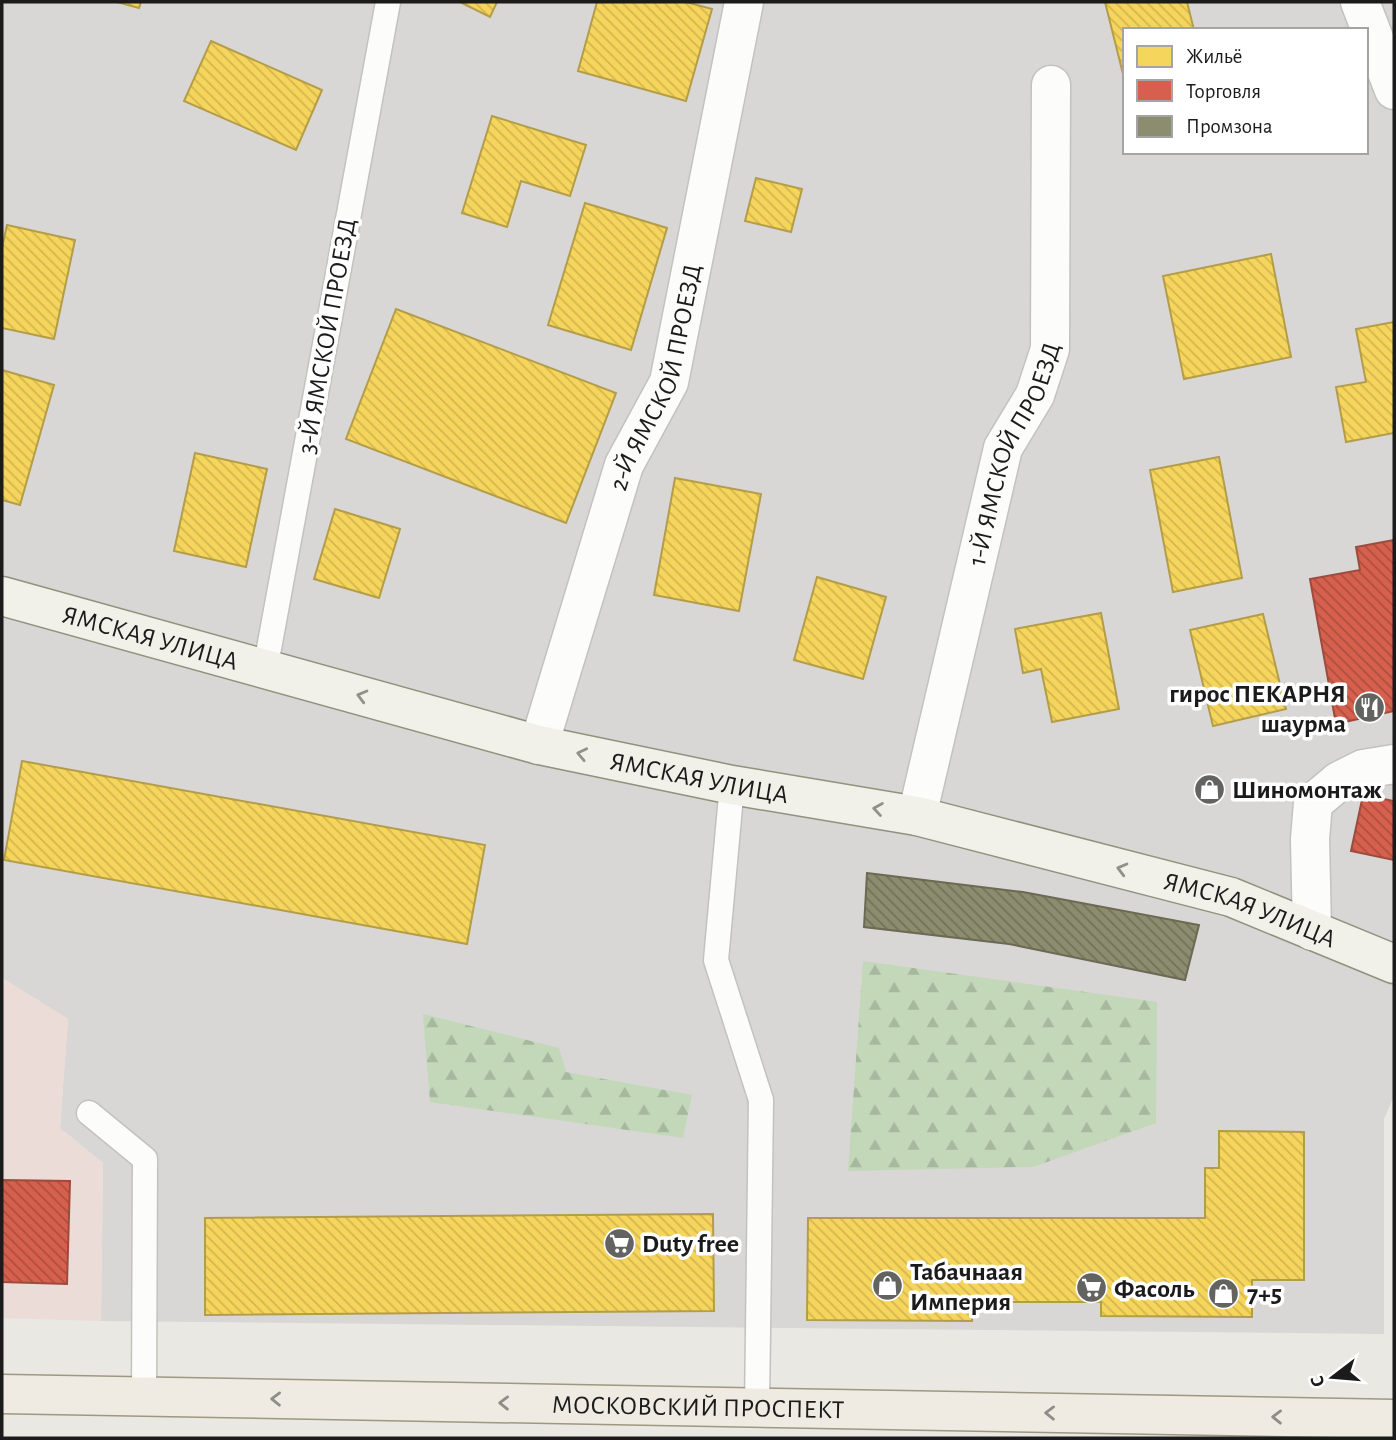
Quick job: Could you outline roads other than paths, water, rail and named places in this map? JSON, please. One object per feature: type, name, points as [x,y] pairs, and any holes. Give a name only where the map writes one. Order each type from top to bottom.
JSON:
[{"type":"main road","name":"ЯМСКАЯ УЛИЦА","points":[[2,596],[538,744],[732,785],[917,816],[1231,897],[1394,964]]},
{"type":"main road","name":"МОСКОВСКИЙ ПРОСПЕКТ","points":[[2,1394],[1394,1419]]},
{"type":"street","name":"2-Й ЯМСКОЙ ПРОЕЗД","points":[[538,744],[624,465],[669,382],[744,2]]},
{"type":"street","points":[[1360,2],[1394,90]]},
{"type":"street","name":"1-Й ЯМСКОЙ ПРОЕЗД","points":[[917,816],[1003,448],[1035,395],[1050,349],[1051,85]]},
{"type":"street","points":[[1312,931],[1310,839],[1313,803],[1339,781],[1363,769],[1394,764]]},
{"type":"lane","name":"3-Й ЯМСКОЙ ПРОЕЗД","points":[[265,670],[388,2]]},
{"type":"lane","points":[[732,785],[716,960],[761,1100],[757,1407]]},
{"type":"lane","points":[[89,1113],[145,1159],[144,1397]]},
{"type":"place","name":"гирос ПЕКАРНЯ шаурма","points":[[1369,708]]},
{"type":"place","name":"Шиномонтаж","points":[[1209,789]]},
{"type":"place","name":"Duty free","points":[[619,1243]]},
{"type":"place","name":"Табачнаая Империя","points":[[887,1286]]},
{"type":"place","name":"Фасоль","points":[[1091,1288]]},
{"type":"place","name":"7+5","points":[[1224,1293]]}]
